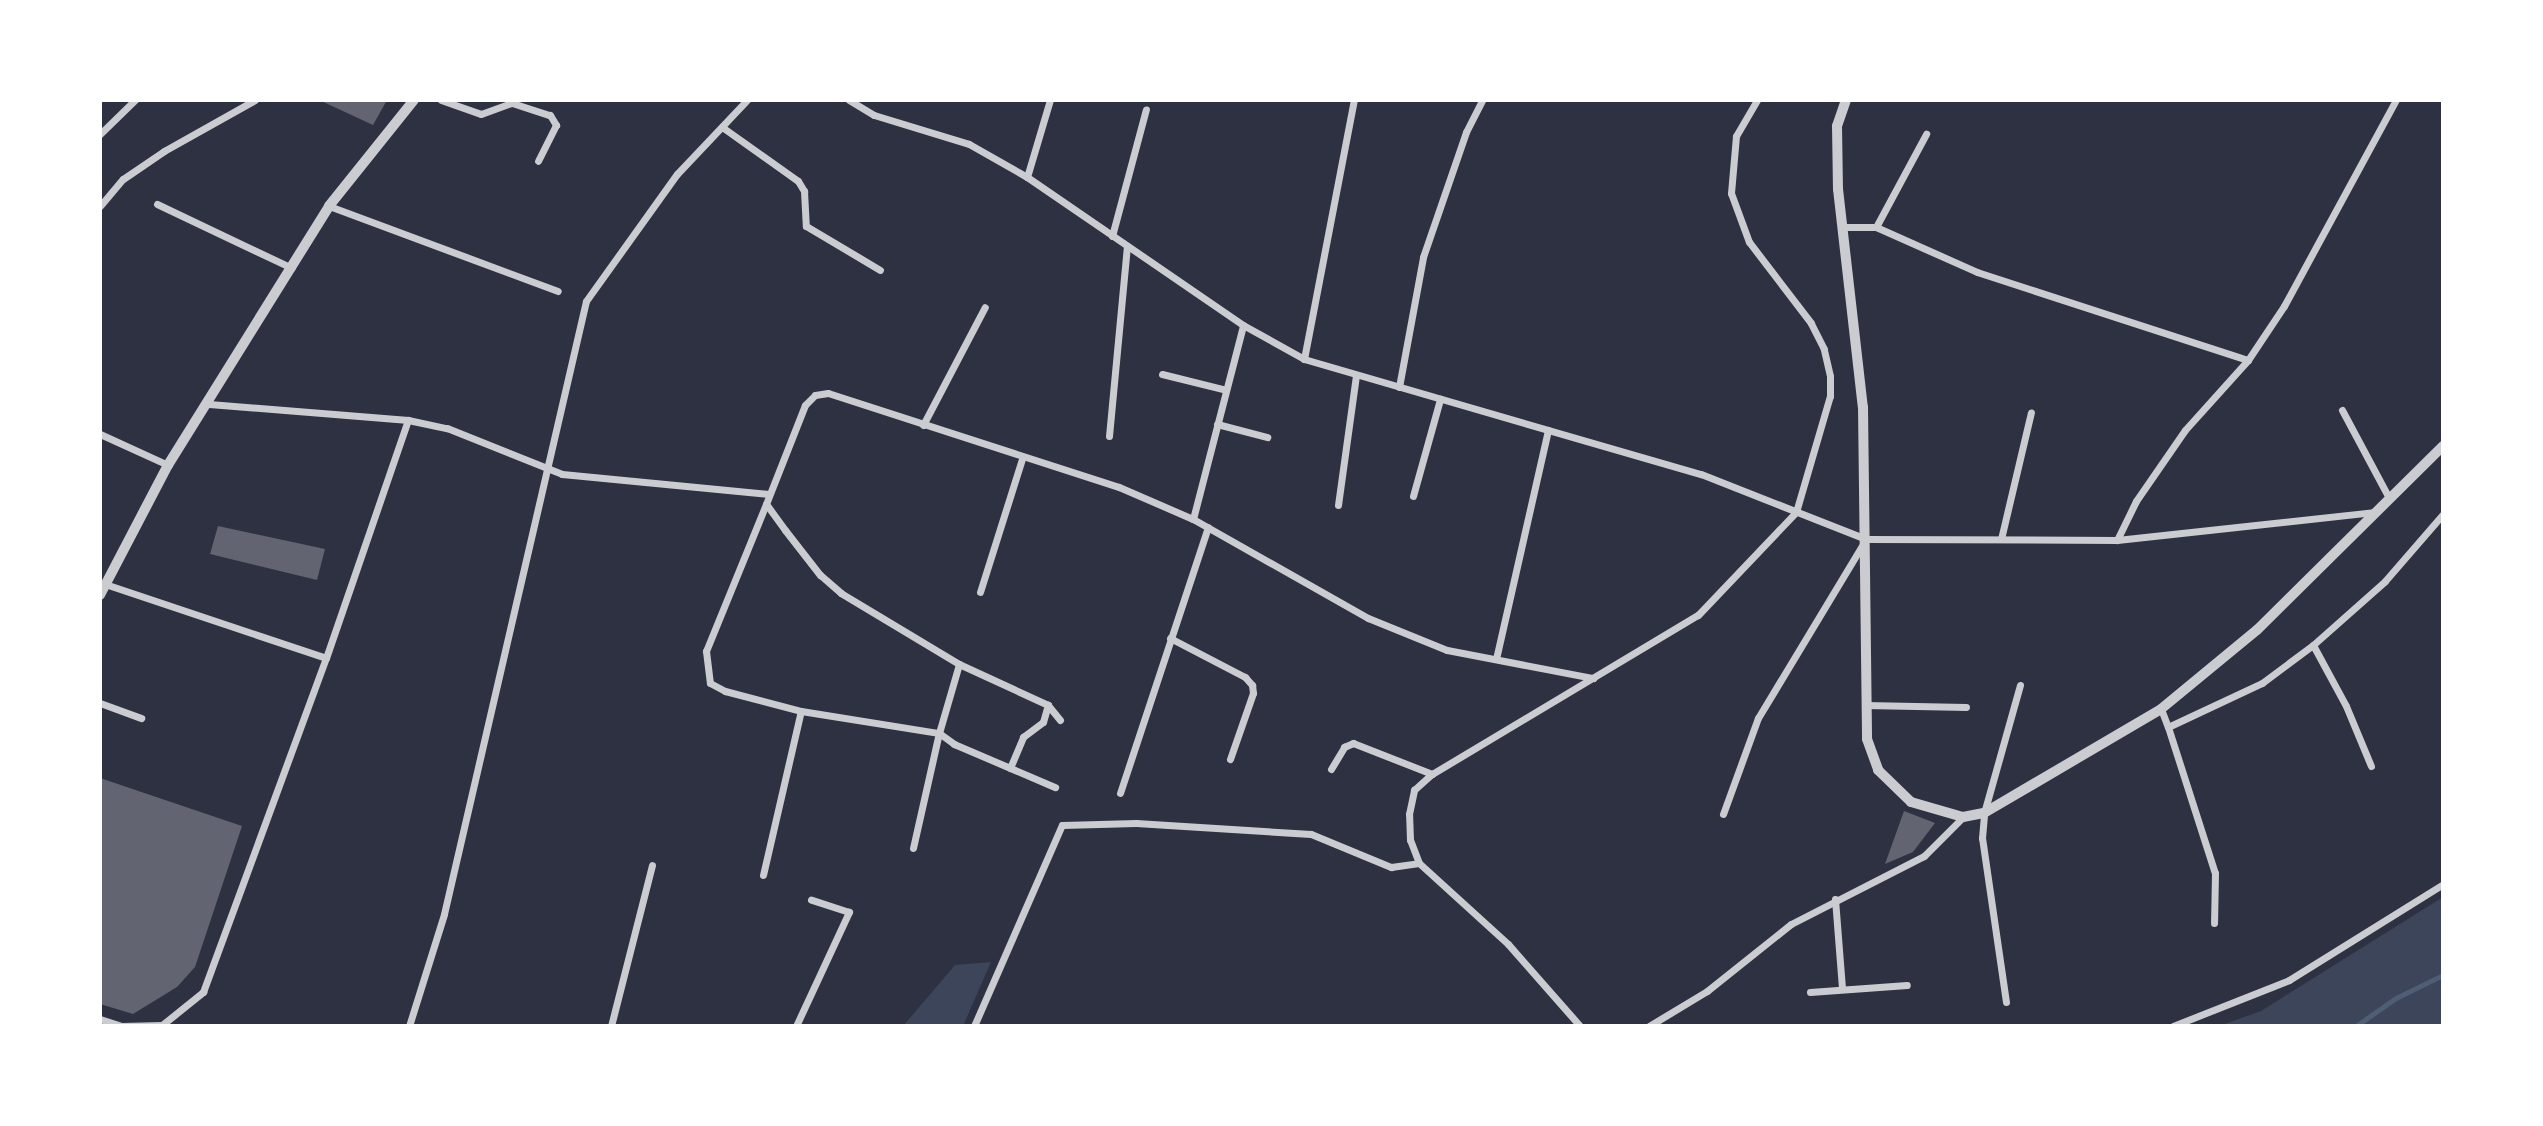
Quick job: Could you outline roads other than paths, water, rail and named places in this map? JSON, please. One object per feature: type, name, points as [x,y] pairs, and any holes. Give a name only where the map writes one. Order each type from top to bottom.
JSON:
[{"type":"street","points":[[100,134],[135,100]]},
{"type":"street","points":[[100,206],[123,179],[164,151],[255,100]]},
{"type":"street","points":[[100,595],[168,465],[209,404],[329,206],[414,100]]},
{"type":"street","points":[[441,100],[481,114],[512,103],[550,115],[556,125],[538,161]]},
{"type":"street","points":[[409,1026],[444,914],[586,301],[677,174],[747,100]]},
{"type":"street","points":[[849,100],[874,115],[969,144],[1027,177],[1242,325],[1304,359],[1701,474],[1866,539],[2117,540],[2373,512]]},
{"type":"street","points":[[1027,177],[1050,100]]},
{"type":"street","points":[[1304,359],[1354,100]]},
{"type":"street","points":[[1399,387],[1423,257],[1457,156],[1482,100]]},
{"type":"street","points":[[1580,1026],[1508,944],[1419,863],[1410,840],[1409,814],[1414,790],[1433,774],[1699,615],[1796,512],[1830,396],[1830,376],[1824,349],[1811,323],[1749,242],[1731,193],[1736,136],[1757,100]]},
{"type":"street","points":[[1846,100],[1837,126],[1844,227],[1863,407],[1867,739],[1878,770],[1890,786],[1911,802],[1963,817],[1983,813],[2161,709],[2257,630],[2373,512],[2443,446]]},
{"type":"street","points":[[2117,540],[2136,501],[2185,430],[2248,360],[2290,296],[2396,100]]},
{"type":"street","points":[[1112,236],[1146,109]]},
{"type":"street","points":[[722,127],[797,181],[804,191],[806,226],[880,270]]},
{"type":"street","points":[[1877,227],[1926,134]]},
{"type":"street","points":[[157,204],[292,268]]},
{"type":"street","points":[[329,206],[558,290]]},
{"type":"street","points":[[1844,227],[1877,227],[1977,272],[2248,360]]},
{"type":"street","points":[[1109,436],[1127,246]]},
{"type":"street","points":[[923,425],[985,307]]},
{"type":"street","points":[[1193,519],[1242,325]]},
{"type":"street","points":[[1162,374],[1226,390]]},
{"type":"street","points":[[1338,505],[1356,375]]},
{"type":"street","points":[[1055,787],[954,744],[939,733],[801,711],[725,691],[710,683],[705,668],[706,651],[805,405],[815,395],[828,393],[1022,459],[1119,487],[1193,519],[1368,618],[1447,650],[1593,677]]},
{"type":"street","points":[[1413,496],[1440,399]]},
{"type":"street","points":[[209,404],[408,420],[447,428],[546,468],[583,478],[769,494]]},
{"type":"street","points":[[2342,410],[2389,498]]},
{"type":"street","points":[[2001,539],[2031,412]]},
{"type":"street","points":[[100,1019],[121,1026],[162,1025],[203,992],[326,658],[408,420]]},
{"type":"street","points":[[1217,424],[1267,437]]},
{"type":"street","points":[[1496,659],[1548,430]]},
{"type":"street","points":[[100,434],[168,465]]},
{"type":"street","points":[[980,592],[1022,459]]},
{"type":"street","points":[[766,504],[820,575],[841,593],[959,664],[1048,705],[1060,720]]},
{"type":"street","points":[[2168,727],[2231,701],[2313,645],[2409,557],[2443,514]]},
{"type":"street","points":[[1120,793],[1208,527]]},
{"type":"street","points":[[1723,814],[1758,718],[1866,539]]},
{"type":"street","points":[[105,584],[326,658]]},
{"type":"street","points":[[1170,638],[1245,677],[1252,685],[1253,693],[1230,758]]},
{"type":"street","points":[[2313,645],[2346,706],[2371,766]]},
{"type":"street","points":[[913,848],[939,733],[959,664]]},
{"type":"street","points":[[2006,1002],[1982,838],[1983,813],[2020,685]]},
{"type":"street","points":[[100,702],[141,718]]},
{"type":"street","points":[[1010,768],[1023,737],[1044,722],[1048,705]]},
{"type":"street","points":[[1865,705],[1966,707]]},
{"type":"street","points":[[2161,709],[2215,873],[2214,923]]},
{"type":"street","points":[[763,875],[801,711]]},
{"type":"street","points":[[1331,769],[1345,747],[1353,743],[1433,774]]},
{"type":"street","points":[[1649,1026],[1707,991],[1791,924],[1835,899],[1924,856],[1963,817]]},
{"type":"street","points":[[974,1026],[1062,825],[1136,823],[1311,834],[1391,867],[1419,863]]},
{"type":"street","points":[[611,1026],[652,865]]},
{"type":"street","points":[[2174,1026],[2289,980],[2443,884]]},
{"type":"street","points":[[1835,899],[1842,988]]},
{"type":"street","points":[[796,1026],[849,912],[811,900]]},
{"type":"street","points":[[1810,992],[1907,985]]},
{"type":"waterway","points":[[2356,1026],[2396,998],[2443,975]]}]
